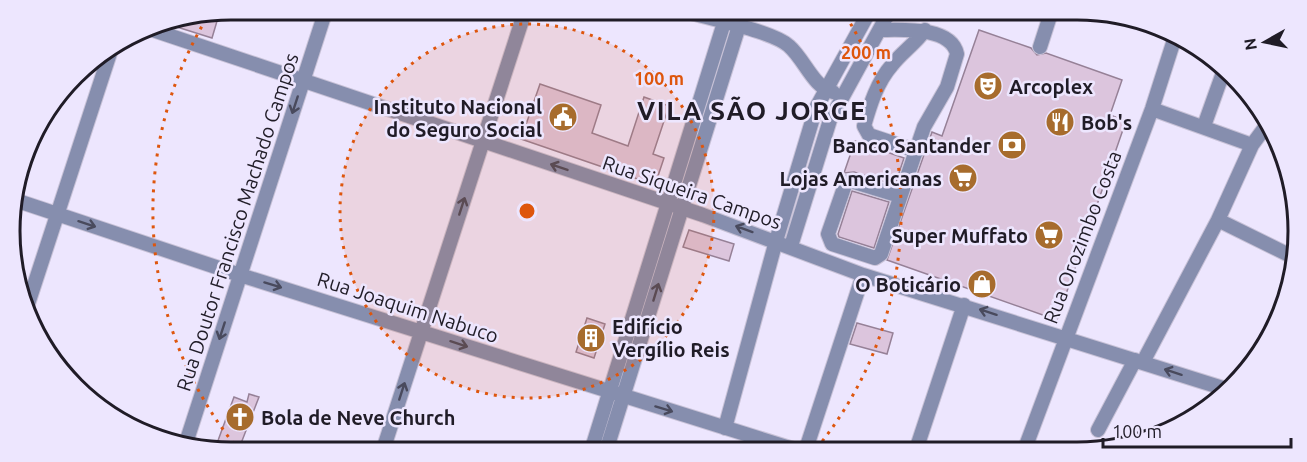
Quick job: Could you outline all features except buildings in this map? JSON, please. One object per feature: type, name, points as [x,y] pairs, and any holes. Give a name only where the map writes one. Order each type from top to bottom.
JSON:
[{"type":"street","name":"Rua Doutor Francisco Machado Campos","points":[[188,438],[323,20]]},
{"type":"street","points":[[386,442],[522,20]]},
{"type":"street","points":[[594,442],[725,20]]},
{"type":"street","points":[[729,20],[738,27],[781,40],[799,56],[819,86],[826,91],[843,95]]},
{"type":"street","points":[[609,442],[740,20]]},
{"type":"street","points":[[725,428],[776,241],[816,108],[865,20]]},
{"type":"street","points":[[791,246],[830,120],[885,20]]},
{"type":"street","points":[[1040,46],[1049,20]]},
{"type":"street","points":[[880,30],[925,30],[951,43],[957,54],[947,87],[924,127],[879,257],[832,244],[828,234],[846,182],[851,181],[900,196]]},
{"type":"street","points":[[917,151],[869,135],[864,126],[880,82],[892,64],[913,47],[925,30]]},
{"type":"street","name":"Rua Siqueira Campos","points":[[160,32],[682,208],[791,246],[863,275],[964,304],[1219,387]]},
{"type":"street","name":"Rua Orozimbo Costa","points":[[1027,442],[1152,109],[1172,42]]},
{"type":"street","points":[[31,298],[108,58]]},
{"type":"street","points":[[1204,126],[1221,77]]},
{"type":"street","points":[[1152,109],[1252,145]]},
{"type":"street","points":[[1098,430],[1218,220],[1252,145],[1264,133]]},
{"type":"street","name":"Rua Joaquim Nabuco","points":[[21,202],[609,393],[770,442]]},
{"type":"street","points":[[1218,220],[1286,254]]},
{"type":"street","points":[[808,442],[863,275]]},
{"type":"street","points":[[919,442],[964,304]]},
{"type":"place","name":"Arcoplex","points":[[988,86]]},
{"type":"place","name":"Instituto Nacional do Seguro Social","points":[[563,117]]},
{"type":"place","name":"Bob's","points":[[1060,122]]},
{"type":"place","name":"Banco Santander","points":[[1012,145]]},
{"type":"place","name":"Lojas Americanas","points":[[963,178]]},
{"type":"place","name":"Super Muffato","points":[[1049,235]]},
{"type":"place","name":"O Boticário","points":[[982,284]]},
{"type":"place","name":"Edifício Vergílio Reis","points":[[591,338]]},
{"type":"place","name":"Bola de Neve Church","points":[[240,417]]},
{"type":"district","name":"VILA SÃO JORGE","points":[[752,110]]}]
